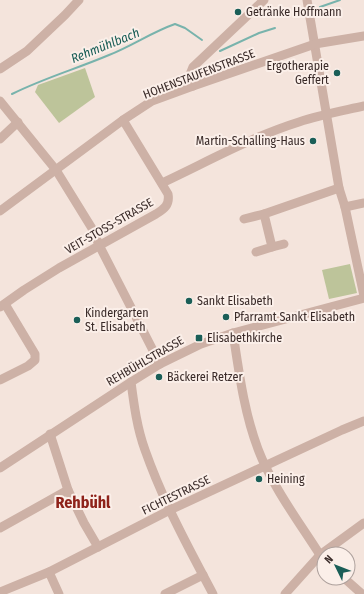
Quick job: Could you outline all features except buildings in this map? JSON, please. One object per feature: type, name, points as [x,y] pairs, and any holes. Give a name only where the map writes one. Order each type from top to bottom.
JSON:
[{"type":"street","points":[[0,69],[27,51],[79,0]]},
{"type":"street","points":[[193,86],[191,72],[193,67],[264,0]]},
{"type":"street","points":[[307,0],[339,188],[345,207],[364,297]]},
{"type":"street","name":"HOHENSTAUFENSTRASSE","points":[[0,211],[123,120],[152,101],[315,44],[364,36]]},
{"type":"street","points":[[0,101],[56,170],[93,230],[99,246],[160,364]]},
{"type":"street","points":[[162,183],[255,138],[298,122],[364,106]]},
{"type":"street","name":"VEIT-STOSS-STRASSE","points":[[2,305],[59,268],[163,210],[167,205],[169,199],[162,183],[123,120]]},
{"type":"street","points":[[0,139],[18,122]]},
{"type":"street","points":[[244,219],[264,214],[339,188]]},
{"type":"street","points":[[345,207],[364,203]]},
{"type":"street","points":[[264,214],[272,247]]},
{"type":"street","points":[[256,252],[284,244]]},
{"type":"street","name":"REHBÜHLSTRASSE","points":[[0,468],[50,434],[160,364],[201,344],[233,333],[364,297]]},
{"type":"street","points":[[0,380],[28,366],[35,360],[35,354],[2,305]]},
{"type":"street","points":[[233,333],[244,399],[253,433],[266,466],[287,503],[316,548]]},
{"type":"street","points":[[131,382],[137,423],[144,450],[183,538],[213,594]]},
{"type":"street","name":"FICHTESTRASSE","points":[[0,592],[49,572],[170,510],[364,421]]},
{"type":"street","points":[[50,434],[68,490],[84,523],[98,547]]},
{"type":"street","points":[[0,528],[68,490]]},
{"type":"street","points":[[336,546],[364,523]]},
{"type":"street","points":[[285,594],[316,563]]},
{"type":"street","points":[[49,572],[59,594]]},
{"type":"street","points":[[165,594],[203,575]]},
{"type":"street","points":[[353,586],[362,594]]},
{"type":"green space","points":[[85,68],[95,97],[59,123],[35,92],[38,85]]},
{"type":"green space","points":[[350,264],[357,293],[329,299],[322,270]]},
{"type":"waterway","name":"Rehmühlbach","points":[[320,7],[340,0]]},
{"type":"waterway","name":"Rehmühlbach","points":[[12,94],[36,83],[97,60],[175,24],[185,28],[202,40]]},
{"type":"waterway","name":"Rehmühlbach","points":[[220,51],[259,33],[275,28]]},
{"type":"place","name":"Getränke Hoffmann","points":[[238,12]]},
{"type":"place","name":"Ergotherapie Geffert","points":[[337,73]]},
{"type":"place","name":"Martin-Schalling-Haus","points":[[313,141]]},
{"type":"place","name":"Sankt Elisabeth","points":[[189,301]]},
{"type":"place","name":"Pfarramt Sankt Elisabeth","points":[[226,317]]},
{"type":"place","name":"Kindergarten St. Elisabeth","points":[[77,320]]},
{"type":"place","name":"Elisabethkirche","points":[[199,338]]},
{"type":"place","name":"Bäckerei Retzer","points":[[159,377]]},
{"type":"place","name":"Heining","points":[[259,479]]},
{"type":"district","name":"Rehbühl","points":[[83,502]]}]
